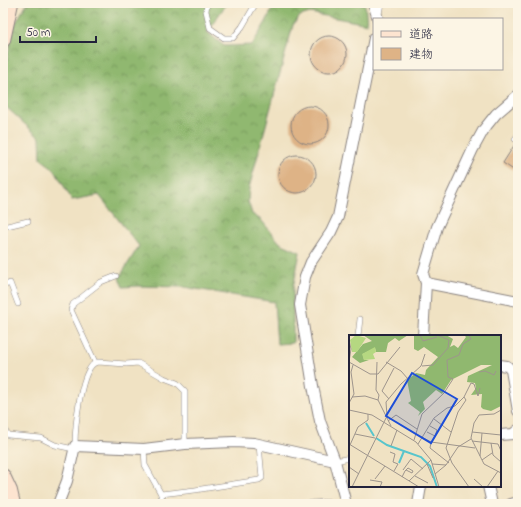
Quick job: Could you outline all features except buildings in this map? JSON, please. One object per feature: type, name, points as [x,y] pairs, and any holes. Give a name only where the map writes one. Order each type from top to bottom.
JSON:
[{"type":"street","points":[[3,40],[11,3]]},
{"type":"street","points":[[372,3],[378,18]]},
{"type":"street","points":[[346,504],[335,461],[320,421],[300,305],[305,277],[311,262],[331,232],[338,217],[373,43]]},
{"type":"street","points":[[423,335],[426,283],[424,274],[436,228],[473,149],[490,121],[518,95]]},
{"type":"street","points":[[426,283],[518,301]]},
{"type":"street","points":[[501,365],[507,366],[511,370],[518,412]]},
{"type":"street","points":[[501,435],[513,434],[518,430]]},
{"type":"street","points":[[58,504],[67,481],[75,446],[144,450],[185,444],[234,442],[259,445],[335,461]]},
{"type":"street","points":[[3,476],[10,491],[13,504]]},
{"type":"street","points":[[418,504],[422,487]]},
{"type":"street","points":[[488,487],[492,504]]},
{"type":"street","points":[[511,504],[518,502]]},
{"type":"lane","points":[[207,3],[210,28],[224,38],[233,38],[242,27],[256,3]]},
{"type":"lane","points":[[378,18],[381,3]]},
{"type":"lane","points":[[518,135],[515,139],[518,140]]},
{"type":"lane","points":[[3,227],[28,221]]},
{"type":"lane","points":[[95,362],[72,310],[73,304],[101,282],[116,276]]},
{"type":"lane","points":[[3,286],[10,283],[18,304]]},
{"type":"lane","points":[[358,335],[360,319]]},
{"type":"lane","points":[[95,362],[138,364],[177,383],[184,391],[185,444]]},
{"type":"lane","points":[[3,428],[8,435],[41,438],[55,445],[69,448],[75,446],[82,389],[89,369],[95,362]]},
{"type":"lane","points":[[161,494],[259,480],[262,478],[259,445]]},
{"type":"lane","points":[[144,450],[146,465],[161,494],[162,504]]},
{"type":"lane","points":[[335,461],[349,458]]},
{"type":"lane","points":[[296,504],[327,502]]},
{"type":"green space","points":[[27,3],[227,3],[207,32],[224,46],[252,45],[266,22],[275,3],[365,3],[367,24],[310,13],[300,16],[293,25],[249,188],[248,201],[252,214],[261,220],[280,243],[300,252],[293,288],[293,343],[277,344],[274,302],[184,287],[123,287],[119,278],[139,246],[99,195],[72,200],[54,169],[41,159],[40,138],[3,104],[3,74],[15,24]]}]
